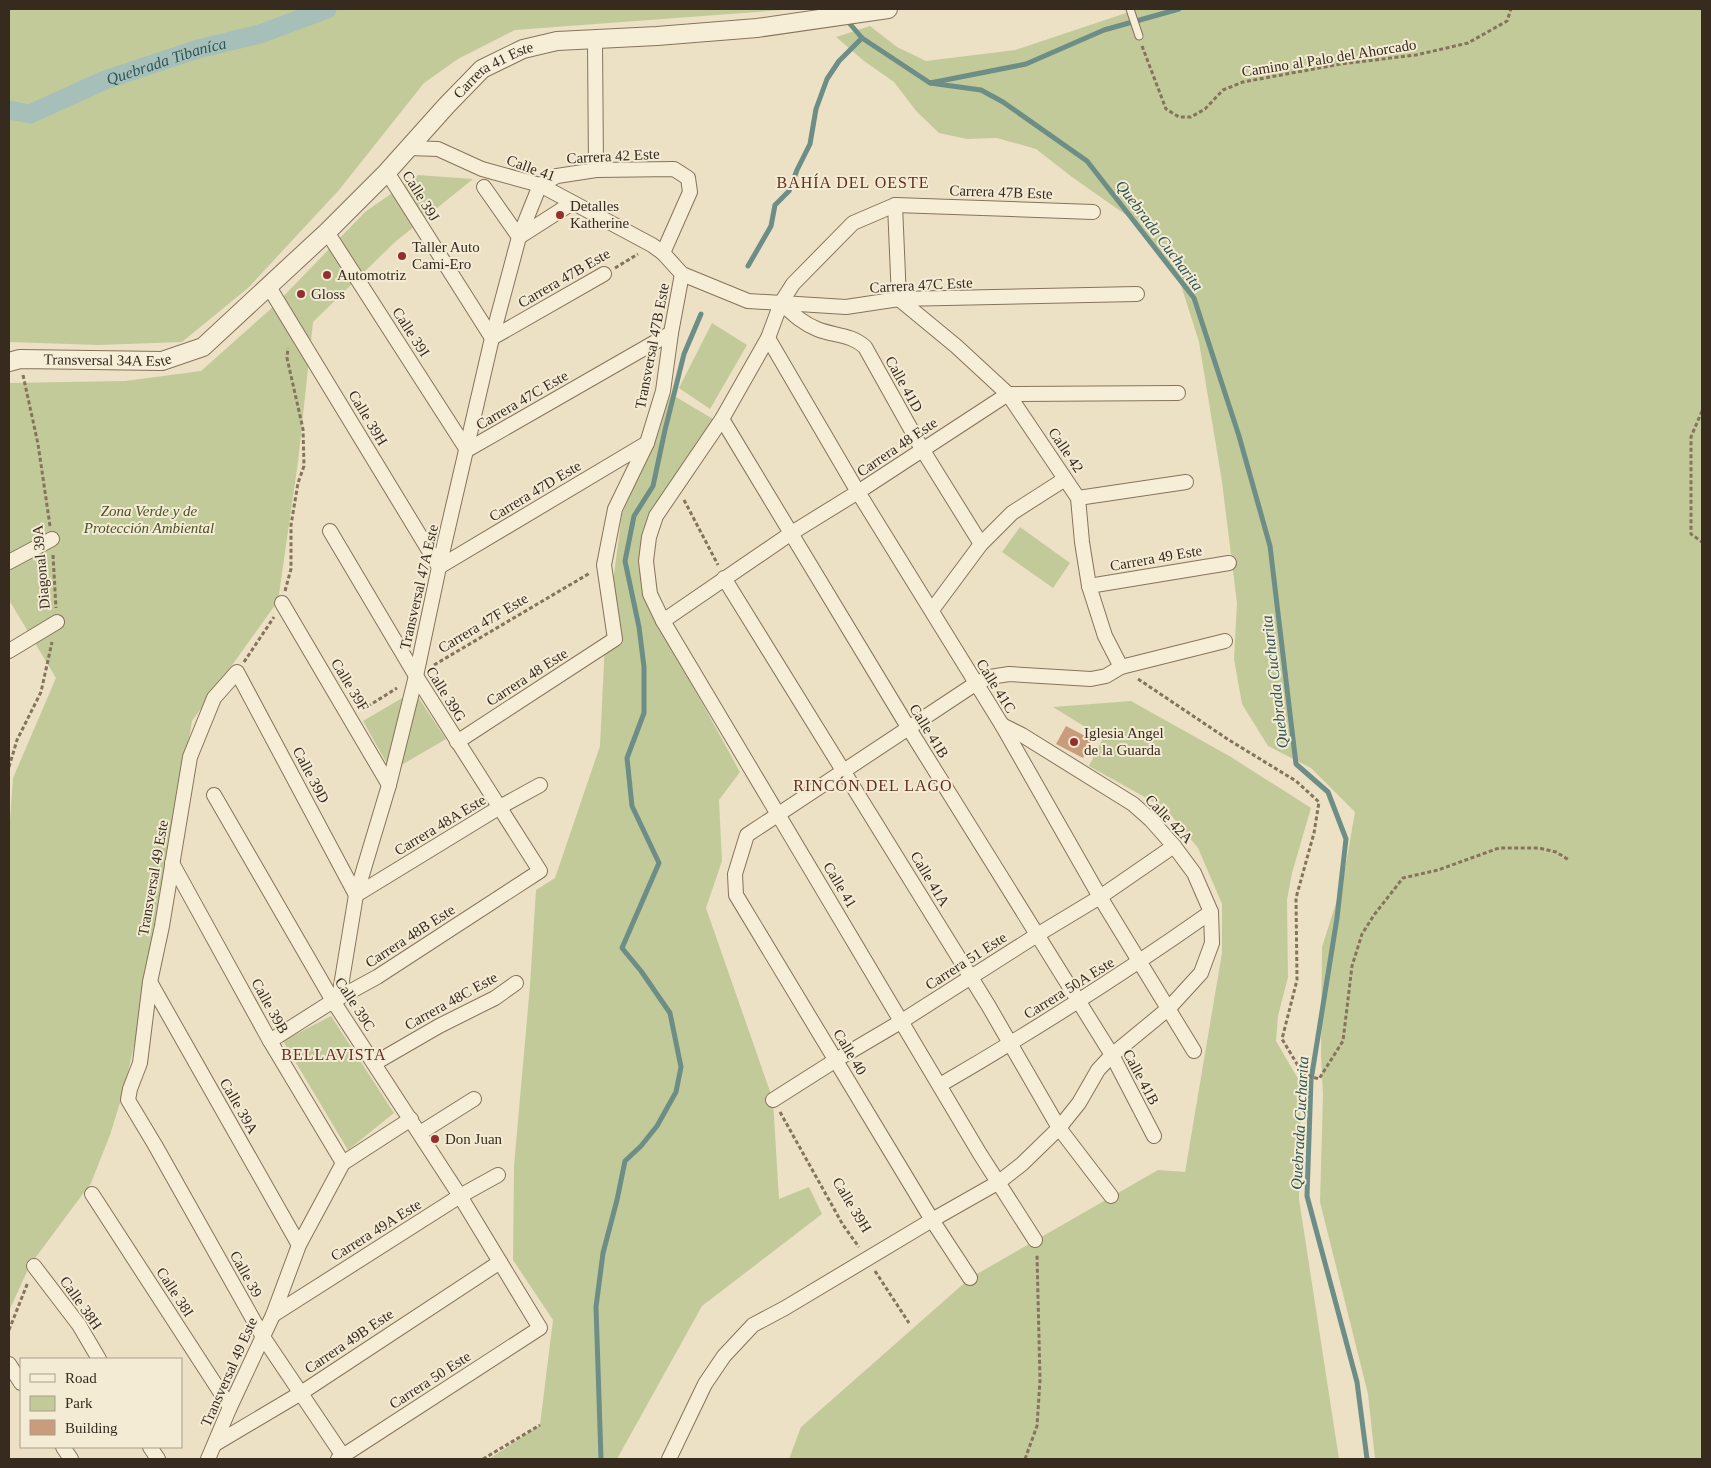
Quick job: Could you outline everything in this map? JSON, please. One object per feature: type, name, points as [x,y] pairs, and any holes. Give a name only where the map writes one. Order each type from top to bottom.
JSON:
[{"type":"street","name":"Carrera 41 Este","points":[[203,347],[327,232],[387,172],[446,105],[485,67],[523,49],[557,41],[757,28],[888,9]]},
{"type":"street","points":[[595,40],[596,170]]},
{"type":"street","name":"Calle 41","points":[[409,148],[438,149],[482,169],[540,185],[658,249],[682,274]]},
{"type":"street","name":"Carrera 42 Este","points":[[540,185],[557,176],[596,170],[674,169],[688,178],[690,192],[658,249]]},
{"type":"street","name":"Calle 39J","points":[[387,172],[492,338]]},
{"type":"street","name":"Transversal 47A Este","points":[[336,999],[356,895],[389,784],[416,676],[492,338],[519,237],[540,185]]},
{"type":"street","points":[[484,187],[519,237],[572,203]]},
{"type":"street","points":[[894,205],[900,299]]},
{"type":"street","name":"Carrera 47B Este","points":[[781,303],[793,284],[853,223],[894,205],[1093,212]]},
{"type":"street","name":"Calle 39I","points":[[327,232],[467,450]]},
{"type":"street","name":"Carrera 47B Este","points":[[492,338],[604,274]]},
{"type":"street","name":"Carrera 47C Este","points":[[682,274],[748,301],[846,307],[900,299],[1137,294]]},
{"type":"street","name":"Transversal 47B Este","points":[[604,565],[615,509],[647,443],[663,391],[682,274]]},
{"type":"street","name":"Calle 39H","points":[[269,287],[439,567]]},
{"type":"street","name":"Calle 42","points":[[900,299],[956,346],[1008,394],[1078,498],[1089,586],[1105,636],[1121,668]]},
{"type":"street","points":[[676,486],[722,419],[768,338],[781,303]]},
{"type":"street","name":"Calle 41D","points":[[781,303],[801,322],[819,330],[852,338],[865,347],[922,449],[981,544]]},
{"type":"street","name":"Carrera 47C Este","points":[[467,450],[671,333]]},
{"type":"street","name":"Calle 41C","points":[[768,338],[858,492],[1002,725],[1100,897],[1194,1051]]},
{"type":"street","name":"Transversal 34A Este","points":[[14,361],[162,361],[203,347]]},
{"type":"street","points":[[1008,394],[1178,393]]},
{"type":"street","name":"Carrera 48 Este","points":[[663,621],[790,534],[1008,394]]},
{"type":"street","name":"Calle 41B","points":[[722,419],[908,727],[1112,1055],[1154,1136]]},
{"type":"street","name":"Carrera 47D Este","points":[[439,567],[647,443]]},
{"type":"street","points":[[932,610],[981,544],[1012,514],[1065,479]]},
{"type":"street","points":[[1078,498],[1186,482]]},
{"type":"street","name":"Calle 41","points":[[676,486],[656,516],[649,537],[646,561],[650,594],[663,621],[980,1154],[1036,1240]]},
{"type":"street","name":"Calle 39G","points":[[330,530],[416,676],[540,871]]},
{"type":"street","points":[[9,562],[52,540]]},
{"type":"street","name":"Carrera 49 Este","points":[[1089,586],[1229,563]]},
{"type":"street","name":"Carrera 48 Este","points":[[457,742],[615,639],[604,565]]},
{"type":"street","name":"Calle 41A","points":[[724,578],[971,977],[1059,1128],[1111,1196]]},
{"type":"street","name":"Calle 39F","points":[[282,603],[389,784]]},
{"type":"street","points":[[9,651],[57,622]]},
{"type":"street","points":[[778,813],[975,684],[990,677],[1009,674],[1092,679],[1106,676],[1121,668],[1225,641]]},
{"type":"street","name":"Transversal 49 Este","points":[[128,1100],[130,1088],[140,1063],[150,982],[162,926],[190,757],[214,698],[237,672]]},
{"type":"street","name":"Calle 39D","points":[[237,672],[356,895]]},
{"type":"street","name":"Calle 42A","points":[[1002,725],[1022,735],[1133,804],[1151,820],[1194,873],[1211,912]]},
{"type":"street","name":"Carrera 48A Este","points":[[356,895],[500,807],[540,785]]},
{"type":"street","name":"Calle 39C","points":[[214,795],[375,1063],[460,1196],[540,1328]]},
{"type":"street","name":"Calle 40","points":[[778,813],[747,834],[735,874],[736,895],[932,1220],[970,1278]]},
{"type":"street","name":"Carrera 51 Este","points":[[773,1100],[902,1021],[1037,934],[1100,897],[1174,846]]},
{"type":"street","name":"Calle 39B","points":[[172,862],[270,1041],[343,1163]]},
{"type":"street","name":"Carrera 48B Este","points":[[270,1041],[336,999],[377,977],[540,871]]},
{"type":"street","points":[[669,1459],[705,1384],[724,1356],[753,1325],[868,1260],[932,1220],[999,1182],[1022,1164],[1059,1128],[1079,1103],[1098,1070],[1112,1055],[1169,1008],[1201,973],[1212,943],[1211,912]]},
{"type":"street","name":"Carrera 50A Este","points":[[940,1085],[1079,1002],[1211,912]]},
{"type":"street","name":"Calle 39A","points":[[150,982],[299,1245]]},
{"type":"street","name":"Carrera 48C Este","points":[[375,1063],[439,1026],[495,998],[516,983]]},
{"type":"street","points":[[420,1133],[474,1099]]},
{"type":"street","name":"Calle 39","points":[[128,1100],[263,1337],[342,1458]]},
{"type":"street","points":[[343,1163],[411,1119]]},
{"type":"street","name":"Transversal 49 Este","points":[[208,1459],[273,1315],[299,1245],[343,1163]]},
{"type":"street","name":"Carrera 49A Este","points":[[273,1315],[460,1196],[498,1175]]},
{"type":"street","name":"Calle 38I","points":[[92,1194],[230,1407]]},
{"type":"street","name":"Carrera 49B Este","points":[[214,1444],[301,1393],[500,1262]]},
{"type":"street","name":"Calle 38H","points":[[34,1266],[79,1326],[98,1358]]},
{"type":"street","name":"Carrera 50 Este","points":[[342,1458],[540,1328]]},
{"type":"street","points":[[9,1364],[20,1381]]},
{"type":"street","points":[[64,1448],[71,1459]]},
{"type":"street","points":[[151,1448],[158,1459]]},
{"type":"lane","points":[[1130,9],[1139,36]]},
{"type":"path","name":"Camino al Palo del Ahorcado","points":[[1139,36],[1166,109],[1179,117],[1191,117],[1204,109],[1223,90],[1243,82],[1340,64],[1416,56],[1468,43],[1507,21],[1511,9]]},
{"type":"path","name":"Carrera 47B Este","points":[[604,274],[658,249]]},
{"type":"path","points":[[237,672],[282,603],[291,569],[291,525],[298,482],[304,466],[303,429],[287,358],[291,323]]},
{"type":"path","name":"Diagonal 39A","points":[[9,766],[17,740],[41,692],[57,622],[52,540],[38,444],[14,361]]},
{"type":"path","points":[[1702,411],[1691,437],[1690,534],[1702,542]]},
{"type":"path","points":[[676,486],[724,578]]},
{"type":"path","name":"Carrera 47F Este","points":[[350,718],[416,676],[604,565]]},
{"type":"path","points":[[1121,668],[1296,781],[1318,802],[1314,833],[1296,898],[1297,980],[1282,1038],[1303,1074],[1318,1079],[1343,1041],[1352,966],[1362,934],[1374,915],[1403,878],[1438,870],[1499,848],[1539,848],[1556,852],[1569,860]]},
{"type":"path","name":"Calle 39H","points":[[773,1100],[843,1225],[909,1323]]},
{"type":"path","points":[[1025,1459],[1037,1426],[1040,1380],[1036,1240]]},
{"type":"path","points":[[9,1330],[34,1266]]},
{"type":"path","points":[[483,1459],[540,1425]]},
{"type":"green space","points":[[9,9],[796,9],[515,30],[458,59],[424,83],[339,190],[248,288],[182,342],[99,345],[9,342]]},
{"type":"green space","points":[[1138,9],[1702,9],[1702,1459],[1375,1459],[1368,1394],[1320,1202],[1323,1095],[1321,1056],[1322,947],[1343,881],[1355,812],[1311,768],[1268,746],[1242,704],[1234,659],[1237,603],[1222,482],[1199,342],[1180,282],[1129,217],[1036,149],[997,138],[967,139],[939,133],[917,112],[894,82],[864,61],[836,37],[870,26],[897,47],[926,61],[1015,50]]},
{"type":"green space","name":"Zona Verde y de Protección Ambiental","points":[[418,175],[473,179],[395,242],[313,322],[298,462],[278,601],[192,721],[149,982],[123,1093],[110,1135],[91,1183],[30,1265],[9,1311],[9,834],[13,778],[56,678],[9,600],[9,383],[125,381],[201,371],[274,306],[365,212]]},
{"type":"green space","points":[[712,323],[747,345],[710,409],[679,388]]},
{"type":"green space","points":[[671,394],[713,419],[656,503],[641,545],[642,594],[740,772],[719,800],[722,861],[706,908],[773,1100],[779,1199],[809,1187],[822,1214],[702,1306],[617,1459],[489,1459],[540,1425],[553,1320],[513,1260],[514,1166],[530,985],[536,890],[555,878],[600,746],[605,641],[622,514]]},
{"type":"green space","points":[[1020,527],[1070,563],[1053,588],[1002,552]]},
{"type":"green space","points":[[414,691],[446,739],[391,771],[363,721]]},
{"type":"green space","points":[[1131,701],[1231,757],[1311,808],[1292,873],[1287,900],[1288,977],[1278,1016],[1276,1041],[1301,1084],[1299,1199],[1339,1459],[789,1459],[801,1427],[970,1278],[1158,1170],[1185,1172],[1222,953],[1222,904],[1198,848],[1166,809],[1089,766],[1103,738],[1053,707]]},
{"type":"green space","points":[[331,1016],[394,1113],[348,1150],[283,1041]]},
{"type":"building","name":"Iglesia Angel de la Guarda","points":[[1066,726],[1093,740],[1083,758],[1056,744]]},
{"type":"waterway","name":"Quebrada Tibaníca","points":[[9,110],[30,114],[105,80],[198,49],[260,34],[327,9]]},
{"type":"waterway","points":[[845,18],[862,38],[930,83],[1026,64],[1104,30],[1179,9]]},
{"type":"waterway","points":[[748,266],[771,226],[775,205],[789,191],[810,144],[816,109],[827,79],[839,61],[862,38]]},
{"type":"waterway","name":"Quebrada Cucharita","points":[[930,83],[981,90],[1003,102],[1087,161],[1194,298],[1239,436],[1270,546],[1296,764],[1328,792],[1346,839],[1337,918],[1311,1080],[1307,1196],[1357,1382],[1367,1459]]},
{"type":"waterway","points":[[601,1459],[596,1307],[603,1253],[625,1161],[641,1146],[657,1126],[676,1092],[681,1067],[670,1013],[641,971],[622,948],[659,863],[632,806],[627,758],[644,713],[644,667],[639,627],[625,561],[634,516],[653,486],[684,354],[701,314]]},
{"type":"place","name":"Detalles Katherine","points":[[560,215]]},
{"type":"place","name":"Taller Auto Cami-Ero","points":[[402,256]]},
{"type":"place","name":"Automotriz","points":[[327,275]]},
{"type":"place","name":"Gloss","points":[[301,294]]},
{"type":"place","name":"Iglesia Angel de la Guarda","points":[[1074,742]]},
{"type":"place","name":"Don Juan","points":[[435,1139]]},
{"type":"district","name":"BAHÍA DEL OESTE","points":[[853,182]]},
{"type":"district","name":"RINCÓN DEL LAGO","points":[[873,785]]},
{"type":"district","name":"BELLAVISTA","points":[[334,1054]]}]
